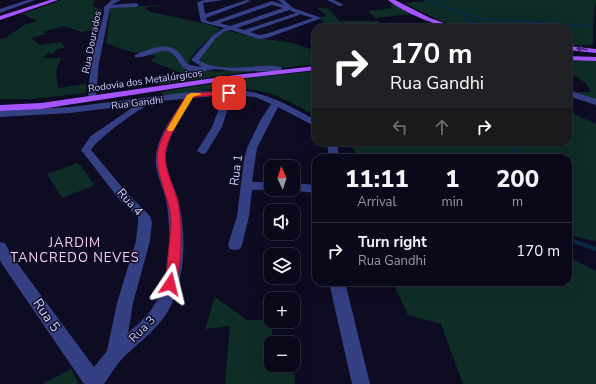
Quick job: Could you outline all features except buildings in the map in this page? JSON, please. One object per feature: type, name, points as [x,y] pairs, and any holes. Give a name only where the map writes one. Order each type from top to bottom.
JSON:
[{"type":"main road","points":[[0,18],[53,0]]},
{"type":"main road","points":[[391,0],[428,19],[443,24]]},
{"type":"main road","points":[[572,48],[596,51]]},
{"type":"main road","points":[[572,58],[596,59]]},
{"type":"main road","name":"Rodovia dos Metalúrgicos","points":[[0,103],[39,101],[92,95],[312,65]]},
{"type":"main road","name":"Rodovia dos Metalúrgicos","points":[[0,108],[46,105],[240,76],[312,68]]},
{"type":"street","points":[[0,11],[32,0]]},
{"type":"street","name":"Rua Dourados","points":[[92,95],[95,63],[108,14],[107,7],[110,3],[118,0]]},
{"type":"street","points":[[204,20],[200,2],[220,0]]},
{"type":"street","points":[[281,0],[290,8]]},
{"type":"street","points":[[330,0],[341,5]]},
{"type":"street","points":[[204,20],[248,1]]},
{"type":"street","points":[[204,20],[212,24],[229,27],[263,37],[319,18],[272,3],[212,24]]},
{"type":"street","points":[[107,7],[136,5]]},
{"type":"street","points":[[213,69],[199,64],[195,60],[217,34],[229,27],[290,8]]},
{"type":"street","points":[[244,32],[297,14]]},
{"type":"street","points":[[137,56],[154,50],[170,49],[188,68],[199,70],[278,69]]},
{"type":"street","points":[[202,150],[217,127],[229,93]]},
{"type":"street","name":"Rua Gandhi","points":[[0,114],[70,110],[191,95],[229,93],[257,95],[312,122]]},
{"type":"street","points":[[572,94],[596,102]]},
{"type":"street","name":"Rua 3","points":[[116,354],[150,323],[160,311],[170,284],[174,264],[176,223],[173,203],[160,156],[165,140],[191,95]]},
{"type":"street","name":"Rua 4","points":[[94,383],[116,354],[125,303],[143,241],[145,222],[144,216],[123,196],[88,153],[86,147],[96,137],[150,100]]},
{"type":"street","name":"Rua 1","points":[[235,245],[243,216],[249,160],[252,148],[265,121],[276,103]]},
{"type":"street","points":[[246,186],[264,186]]},
{"type":"street","points":[[300,188],[312,189]]},
{"type":"street","name":"Rua 5","points":[[0,247],[7,260],[94,383]]},
{"type":"street","points":[[338,286],[361,384]]},
{"type":"green space","points":[[61,0],[95,0],[92,6],[102,10],[100,27],[82,32],[64,26],[45,31],[44,33],[48,33],[31,38],[40,45],[61,42],[65,48],[57,49],[54,53],[46,54],[43,58],[61,58],[56,71],[58,88],[86,84],[86,93],[32,99],[0,99],[0,39],[5,38],[24,25],[37,21],[23,14]]},
{"type":"green space","points":[[424,0],[596,0],[593,23],[593,45],[572,46],[572,24],[453,24],[441,21],[404,3],[425,1]]},
{"type":"green space","points":[[394,4],[412,14],[375,18],[368,11],[393,8],[390,5]]},
{"type":"green space","points":[[161,5],[144,8],[151,12],[207,24],[221,29],[207,40],[192,56],[189,64],[196,68],[211,71],[252,69],[253,71],[159,85],[158,83],[189,76],[151,61],[156,56],[127,51],[106,43],[110,14],[109,8]]},
{"type":"green space","points":[[316,8],[330,10],[339,21],[378,21],[381,24],[324,24],[320,17],[325,16],[326,14]]},
{"type":"green space","points":[[224,30],[258,38],[293,43],[312,50],[312,64],[280,68],[261,66],[223,68],[202,63],[199,58],[217,36]]},
{"type":"green space","points":[[572,60],[596,60],[596,100],[572,92],[591,92],[586,83],[572,74]]},
{"type":"green space","points":[[312,71],[312,114],[280,97],[256,90],[233,88],[198,91],[164,97],[161,92],[231,80]]},
{"type":"green space","points":[[572,112],[576,115],[596,124],[596,241],[572,236],[572,154],[358,154],[350,146],[572,146]]},
{"type":"green space","points":[[78,163],[95,185],[62,198],[47,174]]},
{"type":"green space","points":[[572,259],[596,271],[596,384],[463,384],[441,324],[408,315],[394,286],[572,286]]},
{"type":"green space","points":[[215,297],[247,320],[264,320],[264,328],[272,328],[272,336],[264,336],[264,372],[294,372],[295,384],[225,384],[230,326],[205,329]]},
{"type":"green space","points":[[71,369],[79,384],[43,384],[44,383]]},
{"type":"waterway","points":[[428,0],[463,14]]},
{"type":"waterway","points":[[463,14],[484,19],[558,24]]},
{"type":"waterway","points":[[463,14],[466,20],[478,24]]},
{"type":"waterway","points":[[572,25],[588,26]]},
{"type":"waterway","points":[[512,146],[517,154]]},
{"type":"waterway","points":[[572,240],[596,249]]},
{"type":"slow traffic","points":[[171,129],[191,95],[199,94]]},
{"type":"district","name":"JARDIM TANCREDO NEVES","points":[[75,250]]},
{"type":"route","points":[[170,284],[174,264],[176,223],[173,203],[161,162],[160,156],[162,149],[173,125],[191,95],[229,93]]}]
